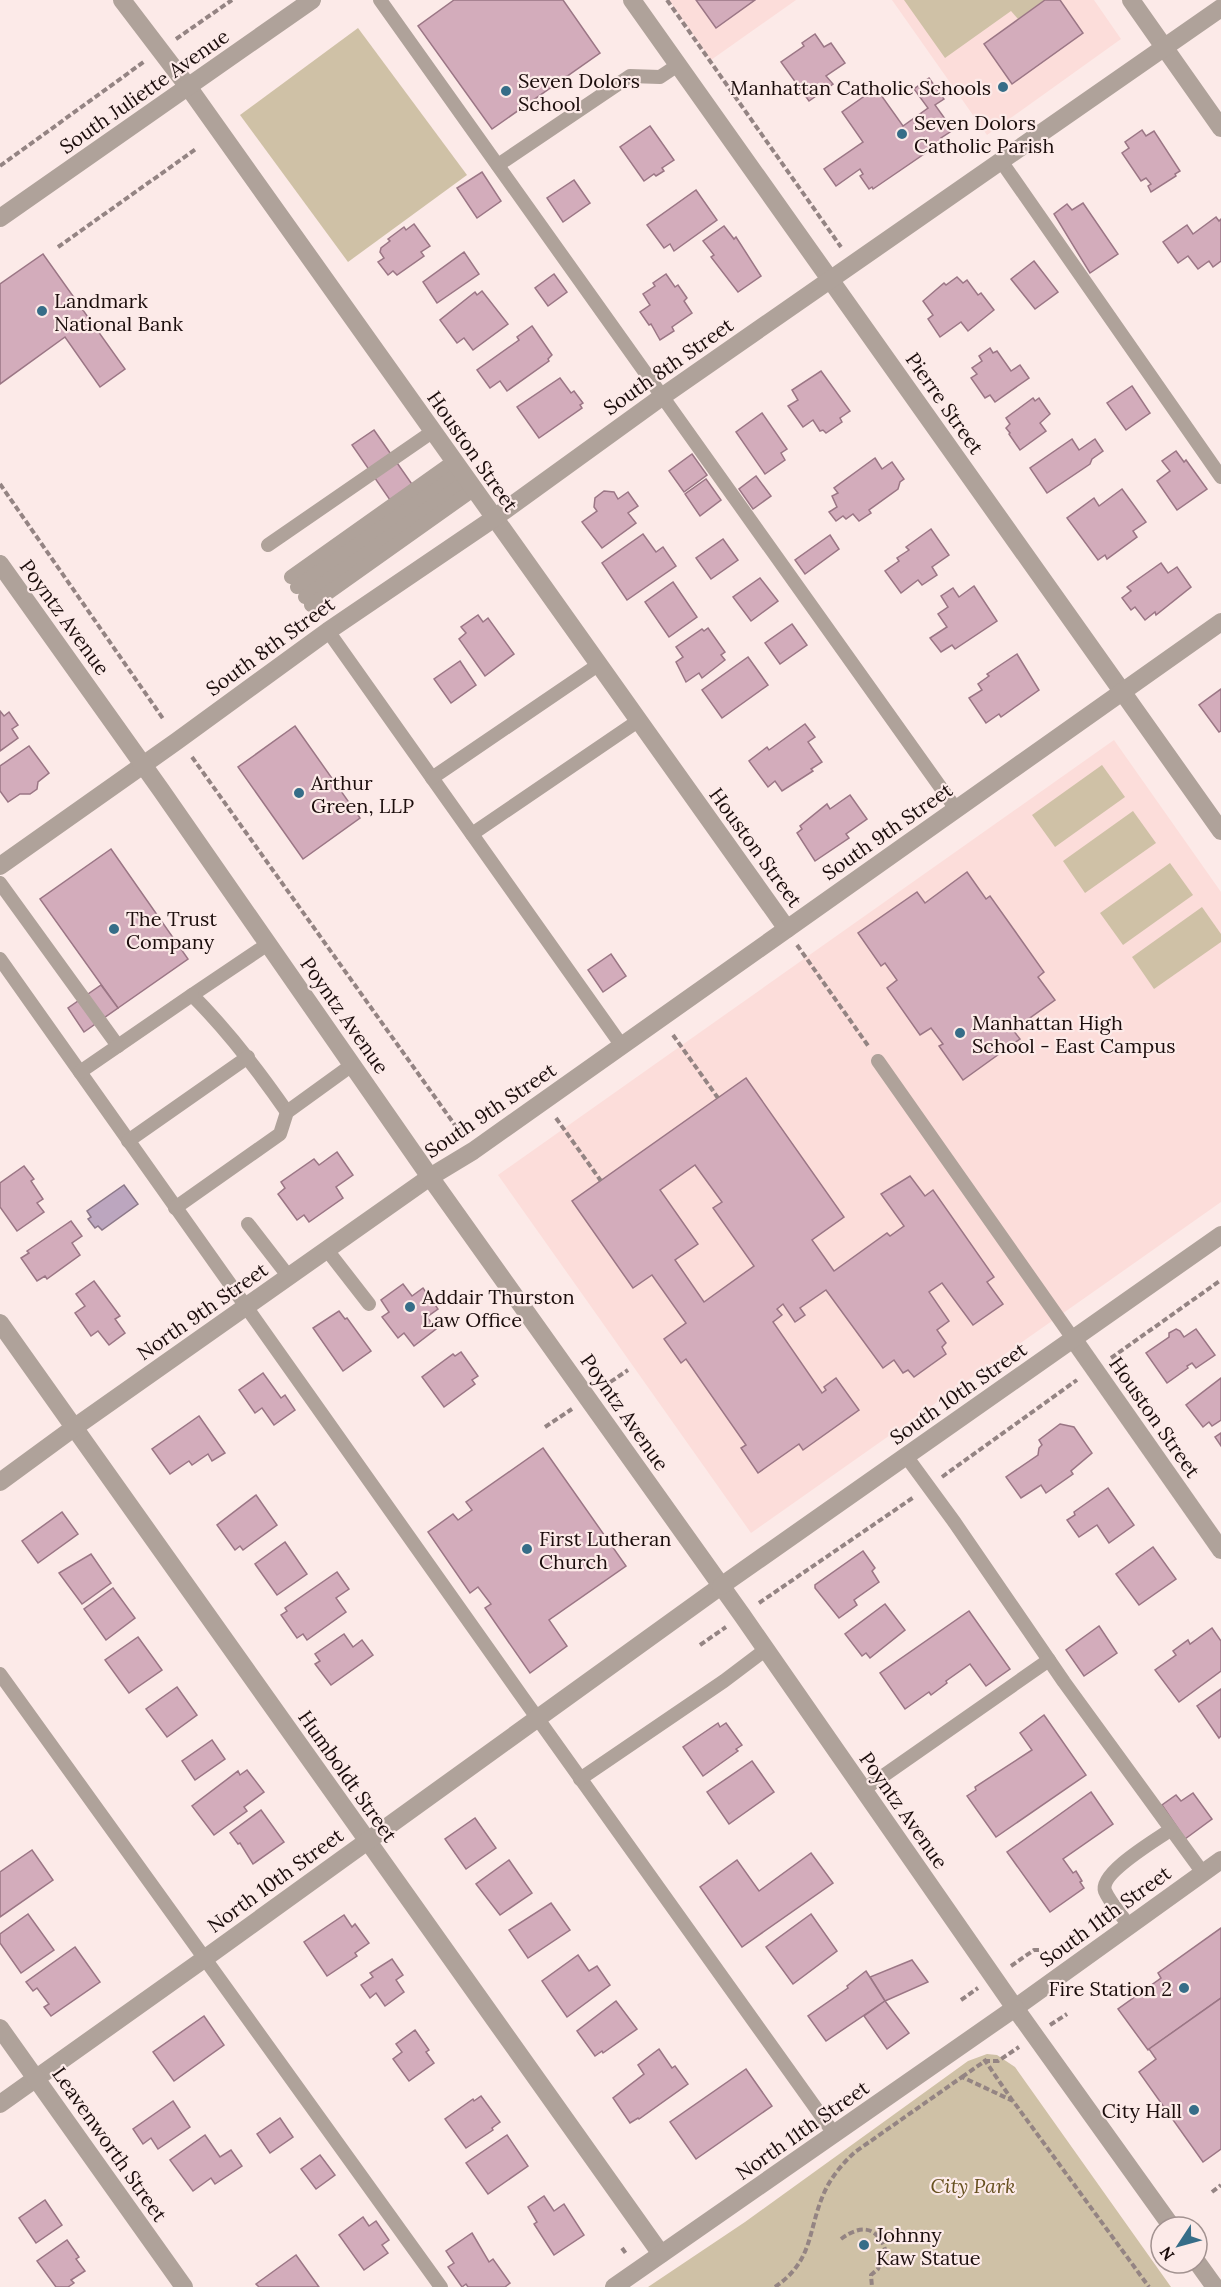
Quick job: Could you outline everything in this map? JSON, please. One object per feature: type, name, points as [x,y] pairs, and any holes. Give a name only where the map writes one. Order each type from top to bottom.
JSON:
[{"type":"street","name":"Houston Street","points":[[122,0],[189,88],[787,929]]},
{"type":"street","name":"South Juliette Avenue","points":[[0,218],[312,0]]},
{"type":"street","name":"Pierre Street","points":[[632,0],[1221,831]]},
{"type":"street","points":[[1131,0],[1221,128]]},
{"type":"street","name":"South 8th Street","points":[[0,866],[328,631],[494,519],[663,396],[1221,8]]},
{"type":"street","name":"Poyntz Avenue","points":[[0,564],[1163,2215]]},
{"type":"street","name":"South 9th Street","points":[[430,1177],[473,1151],[1221,622]]},
{"type":"street","name":"North 9th Street","points":[[0,1482],[430,1177]]},
{"type":"street","name":"South 10th Street","points":[[721,1586],[1221,1235]]},
{"type":"street","name":"Humboldt Street","points":[[0,1323],[661,2254]]},
{"type":"street","name":"Houston Street","points":[[1074,1340],[1221,1550]]},
{"type":"street","name":"North 10th Street","points":[[0,2104],[721,1586]]},
{"type":"street","name":"South 11th Street","points":[[1016,2008],[1221,1860]]},
{"type":"street","name":"North 11th Street","points":[[614,2287],[1016,2008]]},
{"type":"street","name":"Leavenworth Street","points":[[0,2028],[184,2287]]},
{"type":"lane","points":[[380,0],[956,809]]},
{"type":"lane","points":[[498,165],[630,76],[660,77],[678,65]]},
{"type":"lane","points":[[1001,161],[1221,477]]},
{"type":"lane","points":[[268,545],[432,432]]},
{"type":"lane","points":[[463,476],[301,592],[463,476]]},
{"type":"lane","points":[[328,631],[622,1046]]},
{"type":"lane","points":[[432,778],[598,664]]},
{"type":"lane","points":[[472,834],[638,721]]},
{"type":"lane","points":[[0,883],[118,1046]]},
{"type":"lane","points":[[80,1072],[268,944]]},
{"type":"lane","points":[[0,959],[580,1779],[835,2135]]},
{"type":"lane","points":[[192,995],[219,1022],[248,1057],[287,1112]]},
{"type":"lane","points":[[128,1141],[248,1057]]},
{"type":"lane","points":[[878,1061],[1074,1340]]},
{"type":"lane","points":[[175,1208],[280,1134],[287,1112],[352,1065]]},
{"type":"lane","points":[[248,1224],[289,1277]]},
{"type":"lane","points":[[327,1250],[369,1304]]},
{"type":"lane","points":[[906,1456],[1170,1830],[1203,1873]]},
{"type":"lane","points":[[580,1779],[724,1681],[765,1650]]},
{"type":"lane","points":[[863,1790],[1049,1660]]},
{"type":"lane","points":[[0,1674],[441,2287]]},
{"type":"lane","points":[[1129,1926],[1105,1890],[1105,1881],[1112,1871],[1170,1830]]},
{"type":"path","points":[[0,166],[232,0]]},
{"type":"path","points":[[667,0],[853,264]]},
{"type":"path","points":[[58,247],[196,149]]},
{"type":"path","points":[[0,484],[164,720]]},
{"type":"path","points":[[192,757],[457,1128]]},
{"type":"path","points":[[787,929],[878,1061]]},
{"type":"path","points":[[661,1018],[718,1098]]},
{"type":"path","points":[[544,1101],[600,1181]]},
{"type":"path","points":[[700,1646],[1221,1280]]},
{"type":"path","points":[[1027,1955],[1034,1950],[1040,1950]]},
{"type":"path","points":[[981,2055],[1149,2287]]},
{"type":"path","points":[[775,2287],[789,2277],[800,2264],[810,2240],[824,2192],[841,2165],[855,2152],[985,2061],[999,2061],[1004,2058]]},
{"type":"path","points":[[962,2077],[1013,2101]]},
{"type":"path","points":[[1212,2192],[1221,2185]]},
{"type":"path","points":[[841,2239],[859,2229],[869,2230],[882,2240],[885,2249],[878,2268],[871,2275],[872,2287]]},
{"type":"shaded area","name":"Manhattan Catholic Schools","points":[[669,0],[796,0],[711,60]]},
{"type":"shaded area","name":"Manhattan Catholic Schools","points":[[892,0],[1094,0],[1121,39],[987,135]]},
{"type":"shaded area","name":"Manhattan High School - East Campus","points":[[1114,740],[1221,892],[1221,1202],[751,1533],[498,1175]]},
{"type":"shaded area","points":[[124,1185],[138,1204],[102,1230],[98,1226],[95,1228],[88,1219],[91,1217],[87,1211]]},
{"type":"green space","points":[[904,0],[1045,0],[1018,19],[1011,11],[945,58]]},
{"type":"green space","points":[[358,28],[467,175],[348,262],[240,115]]},
{"type":"green space","points":[[1102,765],[1125,797],[1055,847],[1032,815]]},
{"type":"green space","points":[[1133,811],[1156,843],[1085,893],[1063,861]]},
{"type":"green space","points":[[1170,863],[1193,895],[1123,945],[1100,913]]},
{"type":"green space","points":[[1202,907],[1221,934],[1221,942],[1154,989],[1132,957]]},
{"type":"green space","name":"City Park","points":[[987,2054],[997,2055],[1015,2067],[1149,2256],[1149,2275],[1162,2275],[1171,2287],[648,2287],[745,2222],[968,2061]]},
{"type":"building","name":"Seven Dolors School","points":[[454,0],[563,0],[600,53],[492,129],[418,26]]},
{"type":"building","points":[[696,0],[755,0],[716,28]]},
{"type":"building","points":[[1045,0],[1060,0],[1083,33],[1012,84],[984,44]]},
{"type":"building","points":[[815,34],[824,47],[831,43],[845,63],[826,76],[833,84],[809,101],[781,62],[804,46],[802,43]]},
{"type":"building","name":"Seven Dolors Catholic Parish","points":[[929,78],[944,99],[935,105],[953,130],[941,138],[943,141],[873,189],[872,187],[869,189],[860,176],[863,174],[860,169],[836,186],[824,169],[863,142],[842,112],[876,88],[903,126],[928,108],[914,89]]},
{"type":"building","points":[[650,126],[674,160],[662,168],[664,171],[644,181],[620,147]]},
{"type":"building","points":[[1142,130],[1146,136],[1154,131],[1180,171],[1151,192],[1148,186],[1151,184],[1146,178],[1141,181],[1122,153],[1129,148],[1125,142]]},
{"type":"building","points":[[482,172],[501,201],[477,218],[457,188]]},
{"type":"building","points":[[574,180],[590,203],[563,222],[547,198]]},
{"type":"building","points":[[696,190],[717,220],[674,251],[670,244],[664,248],[647,225]]},
{"type":"building","points":[[1083,203],[1118,254],[1090,273],[1054,214],[1067,204],[1072,210]]},
{"type":"building","points":[[1216,217],[1219,221],[1221,219],[1221,261],[1213,267],[1209,261],[1198,269],[1188,256],[1178,263],[1163,242],[1187,225],[1193,234]]},
{"type":"building","points":[[414,224],[430,246],[421,252],[424,256],[397,275],[393,271],[388,275],[378,262],[384,258],[380,252],[381,248],[390,241],[388,239],[404,227],[406,230]]},
{"type":"building","points":[[724,226],[734,239],[736,237],[761,276],[738,292],[711,257],[714,255],[703,241]]},
{"type":"building","points":[[464,252],[479,274],[437,303],[423,282]]},
{"type":"building","name":"Landmark National Bank","points":[[43,254],[125,369],[100,387],[65,337],[0,384],[0,284]]},
{"type":"building","points":[[1034,261],[1058,292],[1035,309],[1011,279]]},
{"type":"building","points":[[554,274],[567,292],[548,306],[535,288]]},
{"type":"building","points":[[666,274],[687,298],[684,301],[692,313],[672,327],[674,331],[660,340],[651,324],[649,325],[640,312],[650,305],[643,294],[655,286],[653,283]]},
{"type":"building","points":[[957,277],[963,283],[967,280],[978,295],[981,293],[994,310],[968,331],[961,322],[940,337],[928,319],[933,315],[923,301],[944,283],[946,285]]},
{"type":"building","points":[[482,291],[508,324],[473,350],[464,338],[457,343],[440,320],[475,292],[477,295]]},
{"type":"building","points":[[532,326],[552,355],[549,361],[507,391],[500,381],[490,388],[477,370],[519,340],[517,337]]},
{"type":"building","points":[[990,348],[993,353],[997,351],[1011,371],[1020,365],[1029,378],[995,402],[990,395],[985,398],[971,378],[977,374],[972,368],[982,361],[979,356]]},
{"type":"building","points":[[821,371],[850,411],[840,418],[842,422],[826,433],[823,430],[820,431],[813,420],[803,427],[788,406],[798,400],[792,390]]},
{"type":"building","points":[[560,378],[571,393],[574,391],[583,403],[580,405],[582,408],[539,438],[517,407]]},
{"type":"building","points":[[1132,386],[1150,413],[1126,430],[1107,403]]},
{"type":"building","points":[[1033,398],[1035,401],[1039,398],[1050,414],[1040,423],[1046,431],[1020,450],[1006,428],[1010,424],[1006,418]]},
{"type":"building","points":[[762,413],[787,449],[781,453],[785,460],[765,474],[736,432]]},
{"type":"building","points":[[374,430],[437,520],[415,536],[352,445]]},
{"type":"building","points":[[1072,439],[1079,450],[1095,439],[1103,451],[1092,459],[1090,464],[1047,493],[1030,468]]},
{"type":"building","points":[[1176,451],[1184,462],[1186,460],[1207,489],[1177,510],[1157,481],[1170,471],[1162,461]]},
{"type":"building","points":[[692,454],[707,475],[684,492],[669,471]]},
{"type":"building","points":[[875,458],[882,469],[892,462],[904,479],[900,482],[898,489],[869,510],[871,513],[859,521],[853,514],[846,519],[843,516],[836,521],[829,512],[837,507],[832,496],[838,493],[834,488]]},
{"type":"building","points":[[756,476],[771,496],[753,509],[739,489]]},
{"type":"building","points":[[706,479],[721,500],[700,516],[685,494]]},
{"type":"building","points":[[1122,489],[1146,522],[1133,531],[1137,537],[1107,559],[1105,555],[1098,560],[1067,518],[1094,498],[1099,506]]},
{"type":"building","points":[[604,491],[614,492],[618,499],[628,492],[638,506],[628,513],[636,523],[602,548],[582,522],[597,511],[594,507],[595,498]]},
{"type":"building","points":[[931,529],[949,555],[932,567],[937,575],[922,585],[918,580],[901,593],[885,571],[899,561],[897,558],[909,550],[906,547]]},
{"type":"building","points":[[643,534],[656,552],[663,547],[676,566],[627,600],[602,563]]},
{"type":"building","points":[[830,535],[839,549],[805,574],[795,560]]},
{"type":"building","points":[[723,539],[738,560],[711,579],[696,558]]},
{"type":"building","points":[[1161,563],[1168,573],[1177,567],[1191,587],[1156,615],[1155,612],[1145,620],[1135,607],[1131,610],[1122,598],[1131,591],[1127,587]]},
{"type":"building","points":[[760,578],[778,601],[751,621],[733,597]]},
{"type":"building","points":[[673,582],[697,617],[669,637],[645,602]]},
{"type":"building","points":[[974,586],[997,621],[955,649],[952,645],[941,652],[930,638],[947,627],[938,614],[948,607],[941,596],[953,588],[959,597]]},
{"type":"building","points":[[478,615],[483,622],[488,618],[514,654],[485,676],[459,639],[466,633],[461,627]]},
{"type":"building","points":[[792,624],[807,645],[780,664],[765,643]]},
{"type":"building","points":[[708,628],[725,652],[721,655],[725,660],[702,678],[699,673],[686,682],[676,662],[683,657],[676,647],[702,629],[704,631]]},
{"type":"building","points":[[1017,654],[1039,690],[1001,717],[999,714],[986,723],[969,698],[982,690],[978,684],[989,676],[987,674]]},
{"type":"building","points":[[748,657],[768,685],[722,718],[702,690]]},
{"type":"building","points":[[460,661],[476,685],[451,703],[434,679]]},
{"type":"building","points":[[1221,689],[1221,731],[1219,732],[1199,705]]},
{"type":"building","points":[[0,711],[4,716],[9,712],[18,725],[12,729],[18,738],[0,751]]},
{"type":"building","points":[[805,724],[815,737],[808,742],[822,762],[811,769],[813,771],[782,791],[775,781],[768,787],[749,761],[767,747],[769,750]]},
{"type":"building","name":"Arthur Green, LLP","points":[[295,726],[360,818],[303,859],[238,767]]},
{"type":"building","points":[[29,746],[49,773],[38,782],[37,789],[30,794],[20,794],[8,802],[0,791],[0,766]]},
{"type":"building","points":[[850,795],[867,819],[846,834],[849,838],[815,861],[797,833],[802,829],[800,826],[827,804],[830,809]]},
{"type":"building","name":"The Trust Company","points":[[111,849],[188,959],[118,1008],[40,899]]},
{"type":"building","points":[[967,872],[986,899],[990,896],[1044,972],[1038,977],[1055,1000],[1013,1030],[1020,1039],[963,1080],[939,1046],[943,1044],[931,1028],[920,1035],[887,988],[897,980],[885,963],[881,966],[858,933],[917,892],[925,903]]},
{"type":"building","points":[[611,954],[626,976],[603,992],[588,970]]},
{"type":"building","points":[[101,985],[118,1008],[84,1032],[68,1008]]},
{"type":"building","points":[[746,1078],[844,1217],[812,1240],[834,1271],[887,1233],[890,1236],[904,1226],[881,1194],[910,1176],[925,1196],[933,1190],[994,1277],[987,1282],[1003,1304],[973,1325],[942,1283],[929,1292],[949,1321],[937,1330],[946,1343],[942,1347],[946,1354],[914,1377],[908,1370],[903,1373],[894,1360],[883,1368],[826,1290],[800,1308],[805,1315],[795,1322],[783,1304],[777,1309],[782,1315],[773,1322],[822,1393],[826,1390],[824,1387],[836,1378],[859,1410],[803,1450],[799,1444],[758,1473],[741,1448],[746,1445],[686,1359],[681,1363],[664,1339],[686,1323],[652,1275],[633,1288],[572,1201]],"holes":[[[695,1165],[722,1202],[713,1208],[754,1266],[704,1302],[675,1260],[698,1244],[660,1190]]]},
{"type":"building","points":[[337,1152],[353,1175],[336,1187],[343,1198],[309,1222],[304,1215],[297,1220],[278,1194],[285,1188],[281,1182],[314,1159],[319,1165]]},
{"type":"building","points":[[24,1166],[34,1179],[31,1181],[43,1199],[37,1203],[44,1212],[17,1231],[0,1207],[0,1183]]},
{"type":"building","points":[[71,1221],[82,1236],[72,1243],[80,1255],[47,1279],[45,1276],[37,1281],[21,1258],[29,1253],[27,1251]]},
{"type":"building","points":[[94,1281],[120,1316],[115,1319],[125,1333],[109,1345],[98,1331],[91,1336],[75,1313],[85,1306],[76,1294]]},
{"type":"building","points":[[403,1284],[412,1296],[423,1288],[438,1309],[427,1317],[436,1329],[414,1346],[404,1333],[398,1338],[382,1317],[389,1312],[381,1300]]},
{"type":"building","points":[[339,1311],[345,1319],[347,1318],[371,1351],[343,1371],[313,1328]]},
{"type":"building","points":[[1176,1329],[1184,1337],[1196,1329],[1215,1355],[1196,1368],[1192,1363],[1167,1383],[1146,1353],[1169,1337],[1169,1333]]},
{"type":"building","points":[[461,1352],[478,1376],[472,1380],[475,1384],[444,1407],[422,1377],[453,1354],[455,1356]]},
{"type":"building","points":[[263,1373],[281,1398],[285,1395],[295,1410],[274,1425],[262,1408],[255,1413],[239,1390]]},
{"type":"building","points":[[1221,1378],[1221,1420],[1212,1426],[1209,1422],[1203,1427],[1186,1405]]},
{"type":"building","points":[[199,1416],[225,1453],[212,1461],[208,1454],[192,1465],[189,1461],[170,1474],[152,1449]]},
{"type":"building","points":[[1060,1424],[1074,1427],[1092,1453],[1071,1471],[1073,1474],[1046,1493],[1041,1485],[1021,1498],[1006,1477],[1038,1455],[1042,1445],[1039,1440]]},
{"type":"building","points":[[1221,1433],[1221,1446],[1215,1437]]},
{"type":"building","name":"First Lutheran Church","points":[[543,1448],[626,1566],[549,1620],[567,1646],[530,1673],[485,1608],[491,1604],[478,1587],[470,1593],[428,1532],[453,1514],[458,1520],[472,1510],[466,1502]]},
{"type":"building","points":[[1108,1488],[1134,1525],[1109,1543],[1097,1525],[1079,1537],[1067,1520],[1075,1515],[1074,1512]]},
{"type":"building","points":[[256,1495],[277,1525],[243,1550],[240,1546],[235,1550],[217,1525]]},
{"type":"building","points":[[62,1512],[78,1534],[38,1563],[22,1541]]},
{"type":"building","points":[[285,1542],[307,1574],[277,1595],[255,1564]]},
{"type":"building","points":[[1153,1547],[1176,1579],[1139,1605],[1116,1574]]},
{"type":"building","points":[[863,1551],[875,1568],[872,1571],[879,1582],[854,1600],[857,1605],[839,1618],[815,1585]]},
{"type":"building","points":[[91,1554],[111,1583],[82,1604],[59,1573]]},
{"type":"building","points":[[337,1572],[349,1589],[336,1598],[346,1612],[307,1640],[303,1634],[297,1638],[281,1615],[287,1611],[285,1608]]},
{"type":"building","points":[[113,1588],[135,1618],[106,1640],[84,1609]]},
{"type":"building","points":[[885,1604],[905,1630],[870,1658],[866,1653],[862,1656],[845,1634]]},
{"type":"building","points":[[969,1611],[1010,1669],[986,1686],[970,1664],[931,1695],[929,1692],[905,1709],[880,1673]]},
{"type":"building","points":[[1099,1626],[1117,1653],[1084,1676],[1066,1650]]},
{"type":"building","points":[[1212,1628],[1221,1641],[1221,1671],[1179,1702],[1155,1670],[1176,1655],[1173,1651],[1188,1640],[1190,1644]]},
{"type":"building","points":[[344,1634],[353,1647],[362,1640],[373,1655],[331,1685],[315,1664],[320,1661],[315,1654]]},
{"type":"building","points":[[138,1637],[162,1670],[129,1693],[105,1660]]},
{"type":"building","points":[[177,1687],[197,1715],[167,1737],[146,1709]]},
{"type":"building","points":[[1221,1689],[1221,1736],[1219,1738],[1197,1706]]},
{"type":"building","points":[[1044,1715],[1086,1775],[996,1837],[967,1796],[976,1790],[975,1787],[1032,1750],[1020,1733]]},
{"type":"building","points":[[718,1723],[720,1727],[726,1723],[742,1745],[736,1749],[738,1751],[703,1776],[683,1747]]},
{"type":"building","points":[[212,1740],[225,1759],[195,1780],[182,1761]]},
{"type":"building","points":[[752,1761],[774,1792],[729,1824],[707,1792]]},
{"type":"building","points":[[247,1770],[264,1792],[244,1807],[247,1811],[214,1835],[192,1806],[238,1771],[240,1775]]},
{"type":"building","points":[[1091,1792],[1113,1824],[1063,1859],[1073,1873],[1076,1871],[1084,1888],[1050,1912],[1007,1852]]},
{"type":"building","points":[[1193,1793],[1212,1819],[1185,1839],[1162,1805],[1176,1795],[1181,1801]]},
{"type":"building","points":[[261,1810],[284,1842],[253,1864],[240,1843],[238,1844],[230,1833]]},
{"type":"building","points":[[475,1818],[496,1848],[466,1869],[445,1839]]},
{"type":"building","points":[[32,1850],[53,1880],[0,1917],[0,1872]]},
{"type":"building","points":[[811,1853],[833,1883],[742,1947],[700,1887],[737,1860],[759,1891]]},
{"type":"building","points":[[509,1860],[532,1893],[500,1915],[476,1884]]},
{"type":"building","points":[[551,1903],[570,1930],[528,1958],[509,1930]]},
{"type":"building","points":[[28,1914],[54,1950],[21,1973],[0,1943],[0,1934]]},
{"type":"building","points":[[811,1914],[837,1951],[793,1984],[766,1947]]},
{"type":"building","points":[[344,1915],[352,1927],[355,1924],[369,1943],[355,1953],[357,1956],[327,1976],[304,1942]]},
{"type":"building","name":"Fire Station 2","points":[[1221,1928],[1221,1998],[1148,2050],[1118,2009],[1161,1978],[1158,1973]]},
{"type":"building","points":[[75,1947],[100,1982],[51,2016],[44,2007],[49,2004],[37,1988],[33,1991],[26,1982]]},
{"type":"building","points":[[578,1955],[589,1971],[597,1966],[610,1985],[567,2017],[542,1981]]},
{"type":"building","points":[[392,1959],[403,1975],[396,1980],[404,1992],[385,2006],[376,1993],[370,1998],[361,1985],[373,1977],[370,1973]]},
{"type":"building","points":[[912,1960],[928,1982],[885,2001],[870,1977]]},
{"type":"building","points":[[866,1971],[885,2001],[826,2041],[808,2016],[848,1988],[847,1986]]},
{"type":"building","name":"City Hall","points":[[1221,1998],[1221,2149],[1203,2162],[1139,2072],[1156,2059],[1149,2049]]},
{"type":"building","points":[[616,2001],[637,2029],[603,2053],[602,2051],[595,2056],[577,2031]]},
{"type":"building","points":[[885,2001],[909,2033],[887,2049],[864,2016]]},
{"type":"building","points":[[204,2016],[224,2045],[174,2081],[153,2052]]},
{"type":"building","points":[[415,2030],[429,2050],[426,2052],[434,2063],[409,2081],[393,2059],[402,2052],[396,2044]]},
{"type":"building","points":[[659,2049],[672,2068],[675,2066],[688,2084],[630,2123],[613,2098],[644,2074],[638,2065]]},
{"type":"building","points":[[746,2069],[772,2106],[696,2159],[670,2122]]},
{"type":"building","points":[[481,2096],[500,2122],[492,2128],[493,2130],[466,2148],[445,2119]]},
{"type":"building","points":[[173,2101],[190,2127],[158,2149],[151,2138],[143,2144],[133,2129]]},
{"type":"building","points":[[280,2118],[293,2137],[270,2153],[257,2134]]},
{"type":"building","points":[[205,2135],[220,2157],[231,2150],[242,2166],[215,2184],[211,2178],[193,2191],[170,2160]]},
{"type":"building","points":[[507,2135],[528,2166],[488,2194],[466,2163]]},
{"type":"building","points":[[320,2155],[335,2175],[316,2189],[301,2169]]},
{"type":"building","points":[[544,2196],[554,2211],[564,2204],[584,2235],[554,2255],[534,2224],[537,2222],[528,2207]]},
{"type":"building","points":[[45,2200],[62,2225],[36,2243],[19,2218]]},
{"type":"building","points":[[363,2217],[369,2226],[376,2221],[389,2240],[382,2245],[388,2253],[364,2270],[339,2235]]},
{"type":"building","points":[[472,2233],[489,2262],[493,2259],[510,2283],[505,2287],[468,2287],[466,2284],[462,2287],[448,2267],[454,2263],[446,2251]]},
{"type":"building","points":[[67,2240],[79,2257],[76,2259],[85,2271],[71,2280],[74,2283],[68,2287],[56,2287],[37,2261]]},
{"type":"building","points":[[296,2255],[319,2287],[259,2287],[256,2284]]},
{"type":"place","name":"Manhattan Catholic Schools","points":[[1003,87]]},
{"type":"place","name":"Seven Dolors School","points":[[506,91]]},
{"type":"place","name":"Seven Dolors Catholic Parish","points":[[902,134]]},
{"type":"place","name":"Landmark National Bank","points":[[42,311]]},
{"type":"place","name":"Arthur Green, LLP","points":[[299,793]]},
{"type":"place","name":"The Trust Company","points":[[114,929]]},
{"type":"place","name":"Manhattan High School - East Campus","points":[[960,1033]]},
{"type":"place","name":"Addair Thurston Law Office","points":[[410,1307]]},
{"type":"place","name":"First Lutheran Church","points":[[527,1549]]},
{"type":"place","name":"Fire Station 2","points":[[1184,1988]]},
{"type":"place","name":"City Hall","points":[[1194,2110]]},
{"type":"place","name":"Johnny Kaw Statue","points":[[864,2245]]}]
